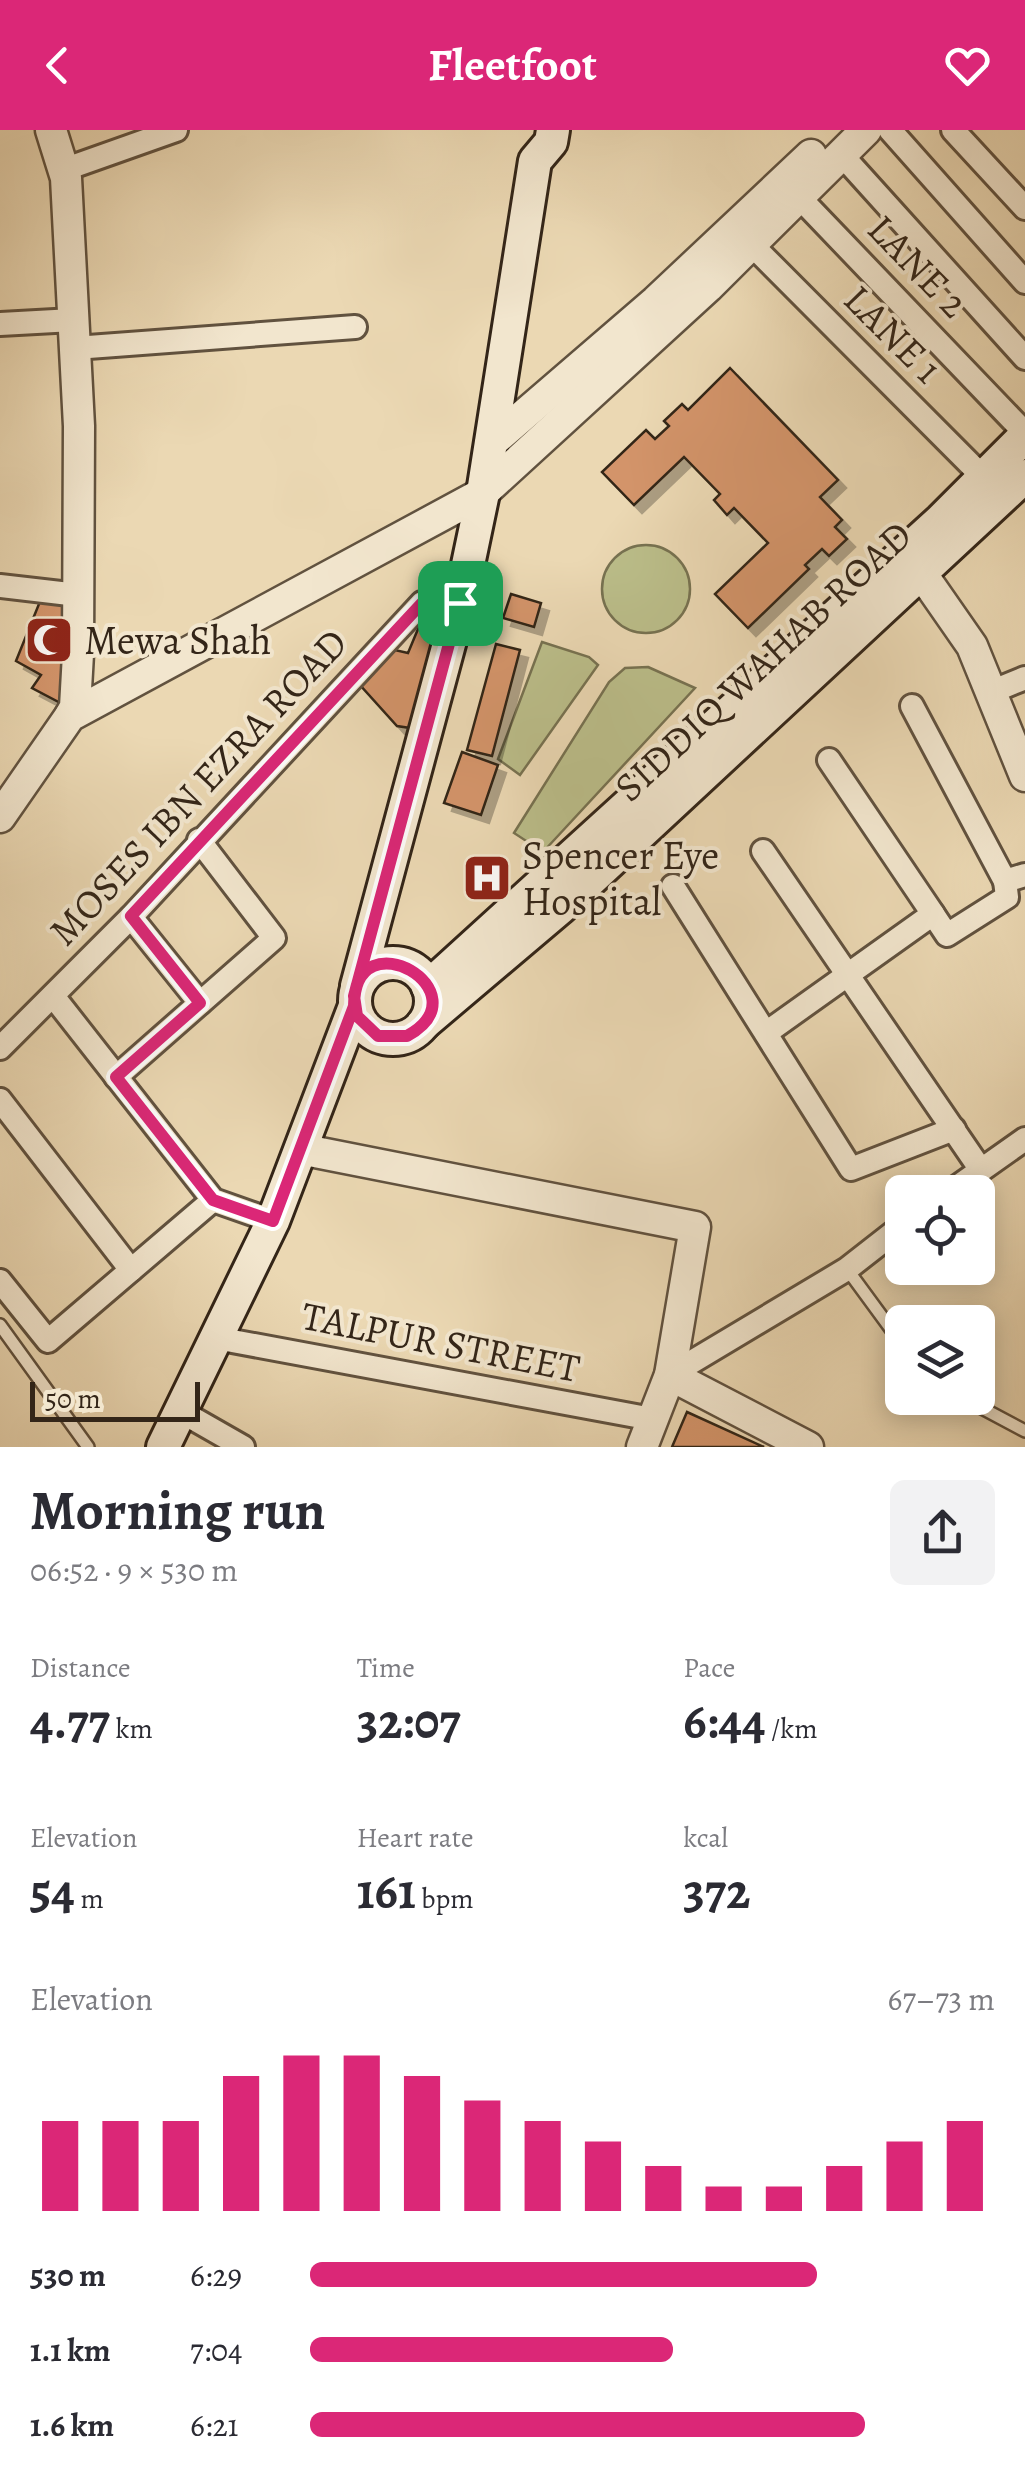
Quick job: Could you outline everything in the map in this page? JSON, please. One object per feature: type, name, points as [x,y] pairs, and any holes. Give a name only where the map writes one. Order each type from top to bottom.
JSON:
[{"type":"main road","points":[[163,1447],[273,1221],[356,996],[460,603],[486,469],[530,145],[551,142],[553,130]]},
{"type":"main road","name":"SIDDIQ WAHAB ROAD","points":[[423,1024],[560,908],[914,561],[983,477],[1025,434]]},
{"type":"main road","name":"SIDDIQ WAHAB ROAD","points":[[428,987],[914,561],[1025,476]]},
{"type":"main road","points":[[398,964],[416,971],[428,987],[431,1006],[423,1024],[398,1039],[378,1036],[362,1024],[356,996],[378,966],[398,964]]},
{"type":"street","points":[[0,817],[75,707],[78,595],[74,334],[64,170],[51,130]]},
{"type":"street","points":[[486,469],[656,301],[839,142],[866,130]]},
{"type":"street","points":[[890,130],[1025,282]]},
{"type":"street","points":[[953,130],[1025,208]]},
{"type":"street","points":[[64,170],[163,132]]},
{"type":"street","points":[[70,716],[486,469],[750,243],[798,196],[839,142]]},
{"type":"street","points":[[839,142],[1025,358]]},
{"type":"street","name":"LANE 2","points":[[798,196],[1025,434]]},
{"type":"street","name":"LANE 1","points":[[750,243],[983,477]]},
{"type":"street","points":[[0,324],[74,334],[355,326]]},
{"type":"street","points":[[914,561],[972,646],[1022,761]]},
{"type":"street","points":[[0,586],[78,595]]},
{"type":"street","name":"MOSES IBN EZRA ROAD","points":[[0,1048],[131,916],[422,603],[460,603]]},
{"type":"street","points":[[991,692],[1025,678]]},
{"type":"street","points":[[829,760],[947,935],[1006,897],[1015,878],[912,706]]},
{"type":"street","points":[[116,1077],[274,938],[199,840]]},
{"type":"street","points":[[763,850],[982,1170]]},
{"type":"street","points":[[673,886],[851,1168],[954,1129]]},
{"type":"street","points":[[766,1033],[932,914]]},
{"type":"street","points":[[131,916],[200,1003]]},
{"type":"street","points":[[53,996],[213,1200],[273,1221]]},
{"type":"street","points":[[0,1100],[131,1270]]},
{"type":"street","points":[[975,1175],[1025,1140]]},
{"type":"street","points":[[300,1149],[695,1228],[670,1375],[647,1433]]},
{"type":"street","points":[[0,1281],[48,1341],[213,1200]]},
{"type":"street","points":[[670,1375],[847,1268],[885,1239]]},
{"type":"street","name":"TALPUR STREET","points":[[216,1338],[647,1433]]},
{"type":"street","points":[[670,1375],[808,1447]]},
{"type":"street","points":[[180,1411],[243,1447]]},
{"type":"lane","points":[[847,1268],[885,1321]]},
{"type":"lane","points":[[0,1325],[88,1447]]},
{"type":"lane","points":[[995,1415],[1025,1431]]},
{"type":"green space","points":[[646,545],[671,552],[683,564],[690,589],[683,614],[671,626],[646,633],[621,626],[609,614],[602,589],[609,564],[621,552]]},
{"type":"green space","points":[[542,642],[589,657],[598,665],[520,775],[498,759]]},
{"type":"green space","points":[[648,667],[695,688],[543,852],[514,833],[609,682],[625,668]]},
{"type":"building","points":[[730,368],[838,480],[820,497],[842,520],[835,527],[847,539],[829,556],[822,549],[805,565],[809,569],[748,628],[715,594],[768,543],[734,508],[727,515],[714,500],[720,494],[684,457],[634,505],[602,472],[646,430],[655,439],[669,426],[664,421],[682,404],[688,410]]},
{"type":"building","name":"Mewa Shah","points":[[43,594],[78,595],[70,708],[32,688],[41,675],[16,661]]},
{"type":"building","points":[[511,594],[541,603],[534,627],[503,618]]},
{"type":"building","points":[[428,605],[453,613],[417,729],[397,726],[360,685],[395,650],[408,653]]},
{"type":"building","points":[[496,644],[520,650],[492,756],[467,750]]},
{"type":"building","points":[[462,752],[498,765],[481,815],[444,803]]},
{"type":"building","points":[[687,1412],[764,1447],[672,1447]]},
{"type":"place","name":"Mewa Shah","points":[[49,640]]},
{"type":"place","name":"Spencer Eye Hospital","points":[[487,878]]},
{"type":"route","points":[[460,603],[354,996],[362,1024],[388,1039],[416,1032],[428,1016],[431,996],[424,978],[416,971],[398,964],[370,971],[357,986],[354,996],[354,1006],[273,1221],[213,1200],[116,1077],[200,1003],[131,916],[422,603],[460,603]]}]
